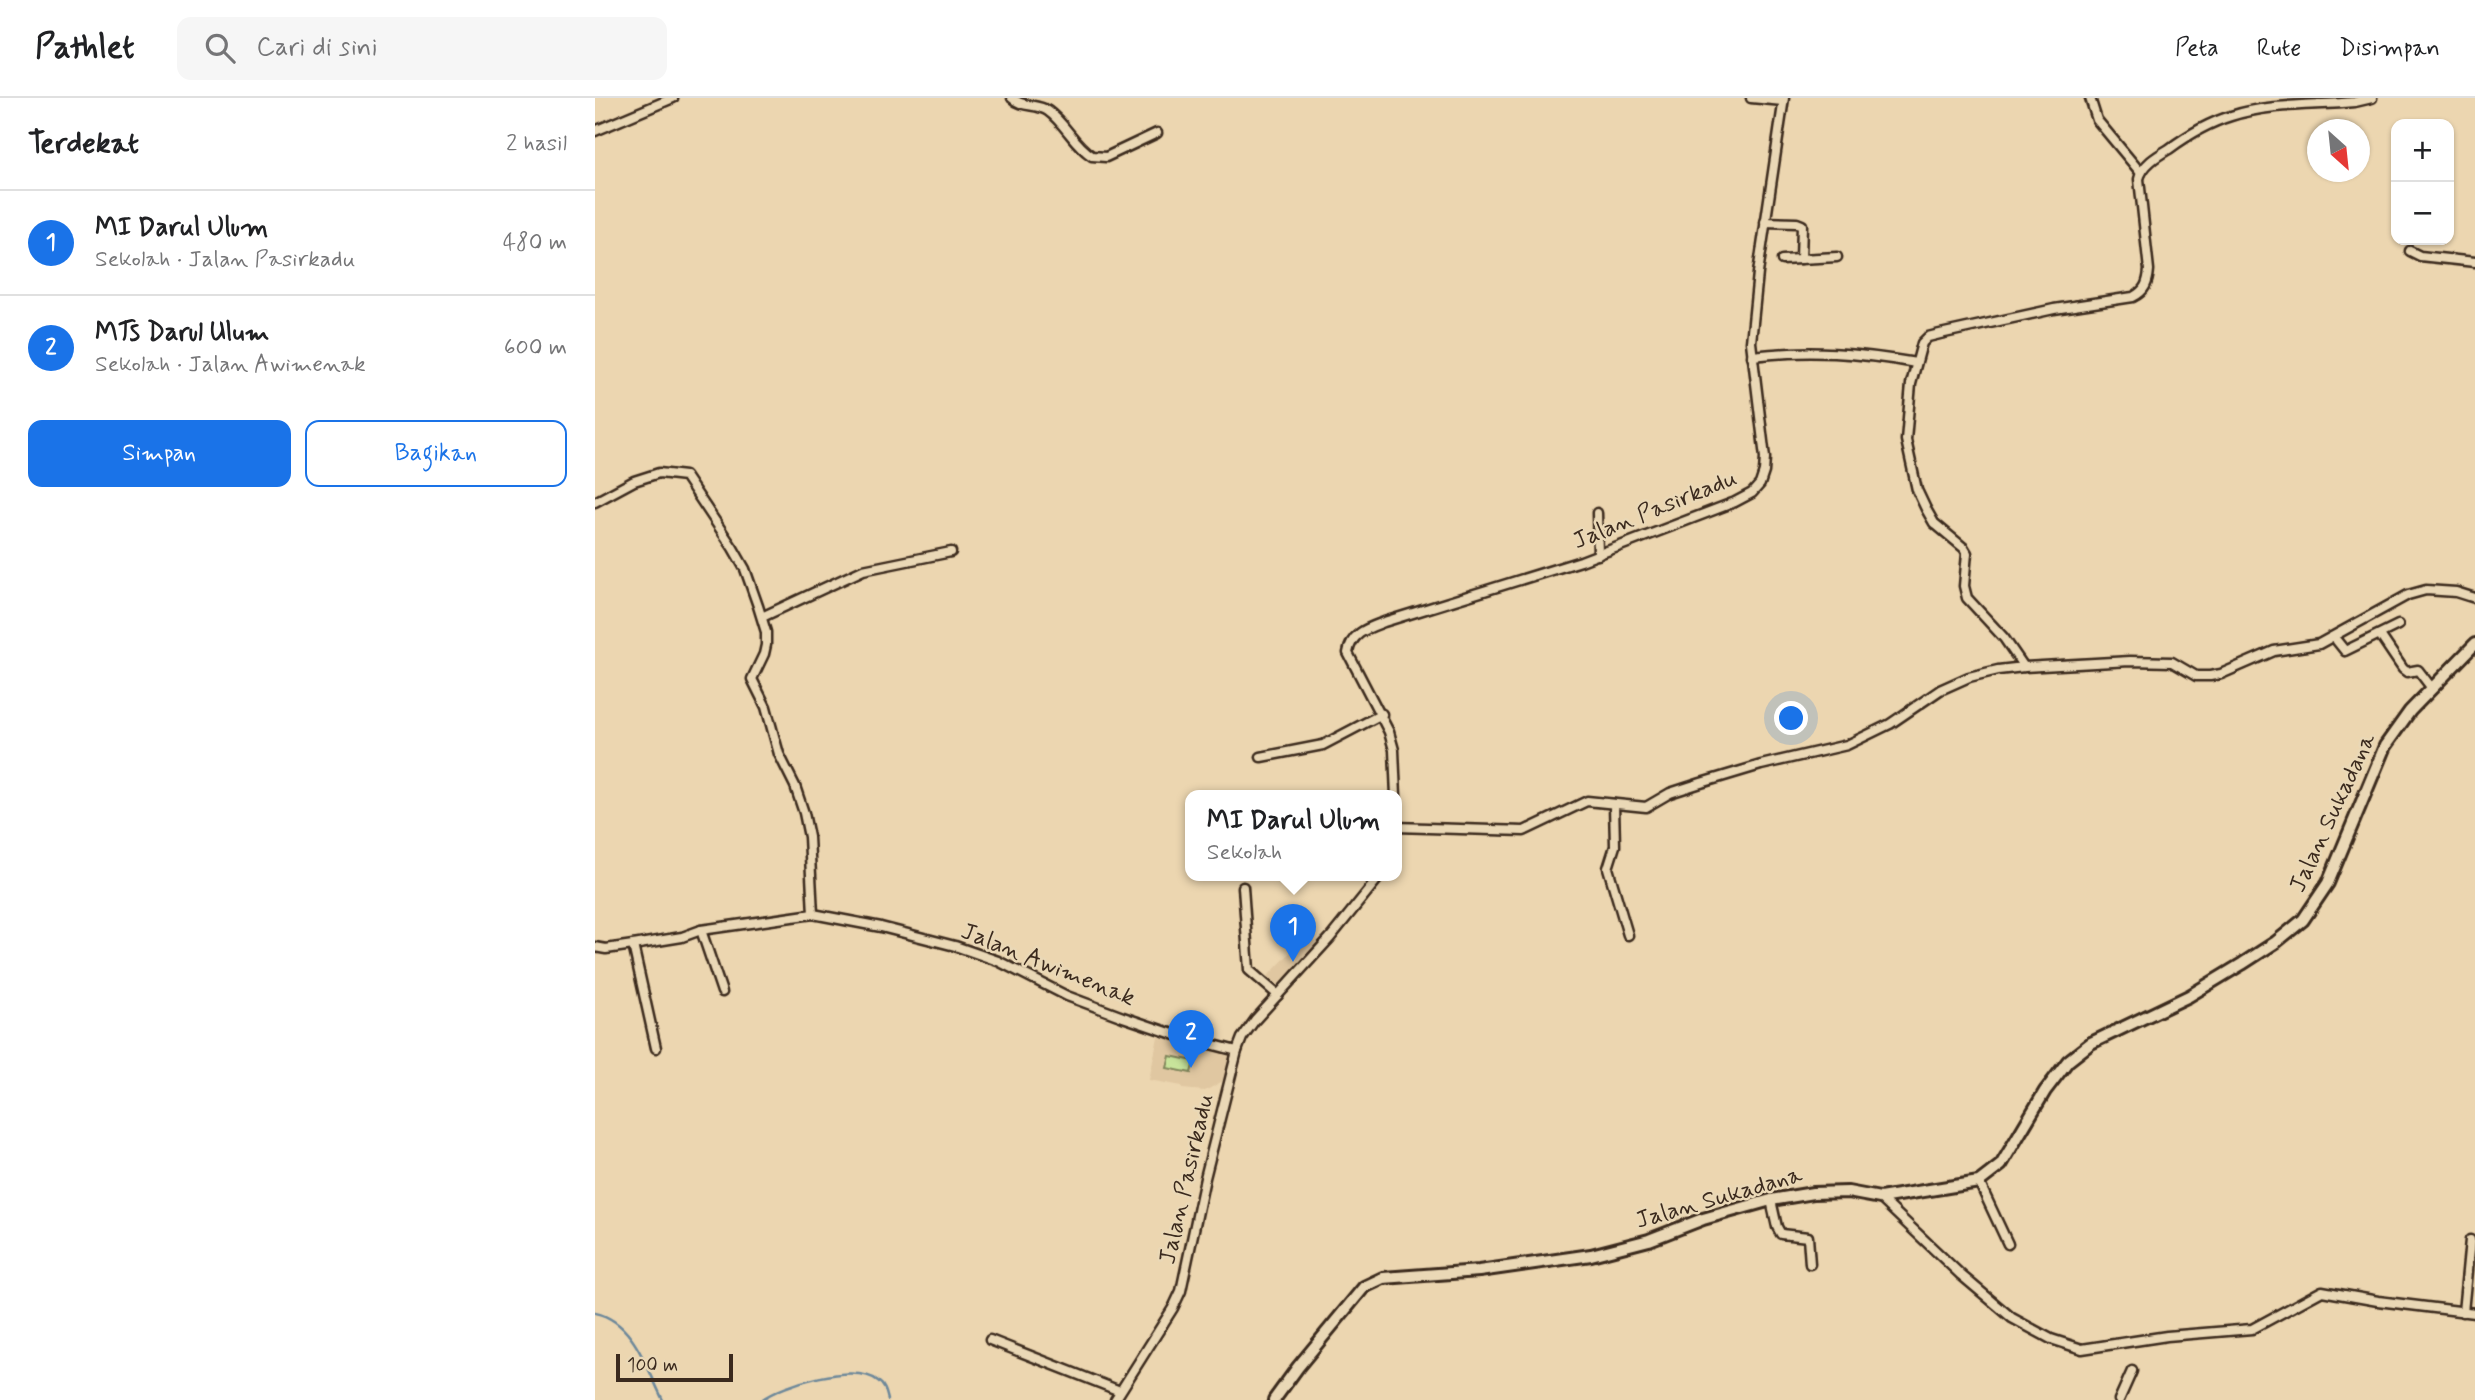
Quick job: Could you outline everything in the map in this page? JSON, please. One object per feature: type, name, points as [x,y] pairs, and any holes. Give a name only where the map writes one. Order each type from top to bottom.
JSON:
[{"type":"main road","name":"Jalan Sukadana","points":[[1274,1400],[1364,1287],[1383,1278],[1479,1271],[1591,1255],[1649,1240],[1703,1219],[1772,1200],[1813,1193],[1848,1192],[1880,1198],[1979,1182],[2001,1165],[2045,1091],[2068,1061],[2091,1043],[2189,996],[2242,964],[2303,920],[2327,883],[2385,746],[2431,687],[2475,644]]},
{"type":"street","points":[[595,131],[673,98]]},
{"type":"street","points":[[1012,98],[1020,104],[1034,104],[1047,110],[1092,156],[1107,157],[1157,133]]},
{"type":"street","points":[[1751,98],[1784,100]]},
{"type":"street","points":[[2090,98],[2097,120],[2141,173]]},
{"type":"street","points":[[2024,667],[2004,638],[1967,598],[1964,586],[1967,553],[1934,523],[1917,490],[1906,440],[1911,384],[1922,343],[1928,337],[1940,334],[2139,294],[2148,280],[2149,270],[2139,179],[2155,158],[2193,132],[2229,116],[2249,111],[2355,103],[2372,98]]},
{"type":"street","name":"Jalan Pasirkadu","points":[[1396,790],[1394,750],[1389,732],[1348,653],[1349,644],[1356,636],[1384,622],[1598,555],[1735,502],[1752,493],[1760,484],[1765,458],[1751,342],[1756,287],[1784,100]]},
{"type":"street","points":[[1765,222],[1802,225],[1801,259]]},
{"type":"street","points":[[2410,251],[2420,256],[2475,262]]},
{"type":"street","points":[[1782,260],[1837,257]]},
{"type":"street","points":[[1752,356],[1806,351],[1857,353],[1916,363]]},
{"type":"street","points":[[595,502],[634,481],[660,473],[685,477],[745,569],[766,632],[764,654],[752,679],[766,707],[779,754],[795,786],[804,813],[809,837],[813,914]]},
{"type":"street","points":[[1597,513],[1598,555]]},
{"type":"street","points":[[762,617],[863,570],[951,552]]},
{"type":"street","points":[[1402,827],[1524,831],[1587,801],[1646,807],[1670,793],[1701,783],[1847,744],[1890,724],[1940,690],[1959,681],[1998,670],[2168,661],[2178,664],[2196,677],[2210,676],[2221,674],[2274,651],[2319,644],[2408,595],[2425,590],[2456,592],[2475,598]]},
{"type":"street","points":[[2337,641],[2345,651],[2397,625]]},
{"type":"street","points":[[2380,635],[2403,669],[2407,672],[2418,670],[2431,687]]},
{"type":"street","points":[[1261,757],[1323,745],[1382,714]]},
{"type":"street","points":[[1615,804],[1615,846],[1608,868],[1628,935]]},
{"type":"street","name":"Jalan Pasirkadu","points":[[1115,1400],[1181,1291],[1205,1178],[1237,1051],[1249,1026],[1376,881]]},
{"type":"street","points":[[1243,887],[1249,970],[1278,995]]},
{"type":"street","name":"Jalan Awimenak","points":[[595,947],[605,949],[633,945],[682,937],[701,930],[813,914],[881,927],[955,946],[997,961],[1067,996],[1100,1009],[1176,1035],[1237,1051]]},
{"type":"street","points":[[701,930],[722,992]]},
{"type":"street","points":[[633,945],[656,1048]]},
{"type":"street","points":[[1979,1182],[2008,1244]]},
{"type":"street","points":[[1880,1198],[1961,1275],[2012,1318],[2051,1339],[2082,1349],[2168,1336],[2252,1329],[2322,1291],[2475,1313]]},
{"type":"street","points":[[1772,1200],[1781,1234],[1808,1237],[1810,1264]]},
{"type":"street","points":[[2463,1312],[2470,1240]]},
{"type":"street","points":[[990,1340],[1120,1391]]},
{"type":"street","points":[[2119,1400],[2132,1371]]},
{"type":"shaded area","points":[[1308,934],[1321,946],[1278,990],[1266,978]]},
{"type":"shaded area","points":[[1158,1037],[1232,1054],[1228,1078],[1205,1091],[1182,1089],[1182,1086],[1149,1080]]},
{"type":"green space","points":[[1170,1056],[1194,1061],[1191,1073],[1167,1068]]},
{"type":"waterway","points":[[595,1313],[620,1326],[629,1336],[645,1361],[663,1400]]},
{"type":"waterway","points":[[761,1400],[802,1382],[837,1374],[867,1376],[878,1381],[884,1387],[888,1400]]},
{"type":"place","name":"MI Darul Ulum","points":[[1293,962]]},
{"type":"place","name":"MTs Darul Ulum","points":[[1191,1068]]}]
